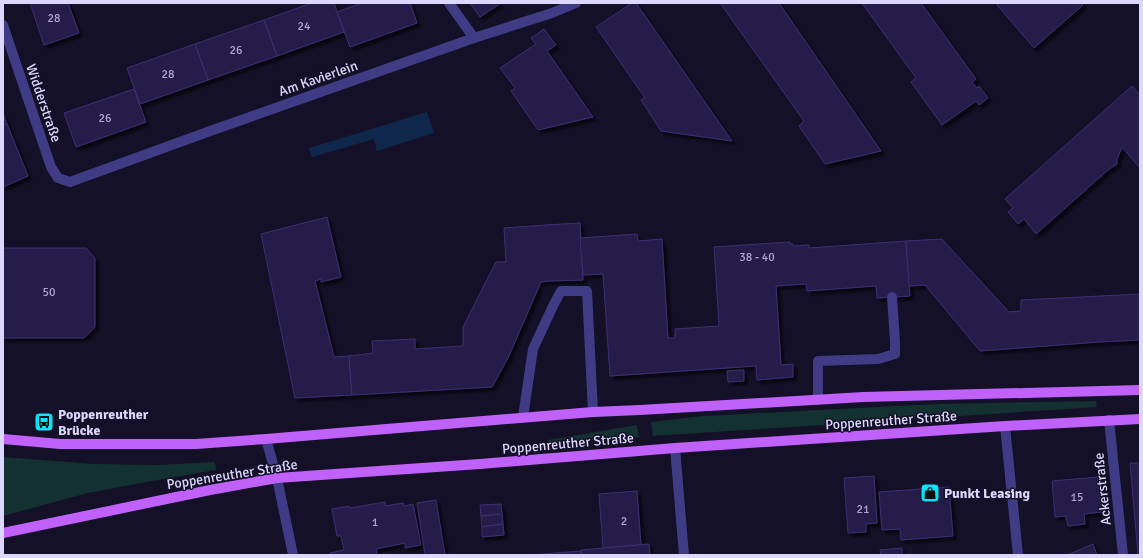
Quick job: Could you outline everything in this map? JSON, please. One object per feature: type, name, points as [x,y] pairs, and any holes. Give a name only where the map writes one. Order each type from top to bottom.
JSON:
[{"type":"main road","name":"Poppenreuther Straße","points":[[3,439],[60,444],[196,444],[593,412],[863,397],[1140,390]]},
{"type":"main road","name":"Poppenreuther Straße","points":[[3,534],[210,490],[277,478],[675,448],[1005,426],[1140,419]]},
{"type":"street","points":[[449,3],[474,38]]},
{"type":"street","name":"Am Kavierlein","points":[[70,182],[221,127],[474,38],[552,13],[576,3]]},
{"type":"street","name":"Widderstraße","points":[[3,25],[51,167],[58,178],[70,182]]},
{"type":"street","points":[[523,417],[533,349],[561,291],[587,290],[593,412]]},
{"type":"street","points":[[818,400],[818,361],[878,359],[895,354],[892,297]]},
{"type":"street","name":"Ackerstraße","points":[[1109,420],[1123,555]]},
{"type":"street","points":[[1005,426],[1018,555]]},
{"type":"street","points":[[266,439],[277,478],[293,555]]},
{"type":"street","points":[[675,448],[684,555]]},
{"type":"green space","points":[[1096,401],[1097,407],[653,436],[651,422],[702,416],[936,404]]},
{"type":"green space","points":[[637,425],[639,437],[548,444],[548,440]]},
{"type":"green space","points":[[3,457],[94,464],[157,465],[215,462],[216,470],[88,493],[3,516]]},
{"type":"water","points":[[427,112],[434,133],[377,151],[374,139],[312,157],[309,148]]},
{"type":"building","points":[[30,3],[68,3],[79,33],[44,45]]},
{"type":"building","points":[[312,3],[334,3],[344,32],[277,56],[264,20]]},
{"type":"building","points":[[362,3],[410,3],[417,23],[350,47],[337,12]]},
{"type":"building","points":[[470,3],[501,3],[480,17]]},
{"type":"building","points":[[632,3],[636,3],[732,141],[661,131],[641,100],[645,98],[596,27]]},
{"type":"building","points":[[720,3],[779,3],[881,151],[825,164],[799,126],[804,121]]},
{"type":"building","points":[[862,3],[921,3],[976,79],[972,82],[977,88],[979,86],[988,98],[979,105],[976,101],[942,125],[911,82],[916,78]]},
{"type":"building","points":[[999,3],[1081,3],[1083,5],[1034,48],[997,5]]},
{"type":"building","points":[[264,20],[277,56],[208,80],[195,44]]},
{"type":"building","points":[[544,29],[556,45],[547,51],[593,117],[538,130],[511,91],[515,88],[500,68],[536,44],[531,38]]},
{"type":"building","points":[[195,44],[208,80],[140,104],[127,68]]},
{"type":"building","points":[[1132,86],[1140,95],[1140,168],[1122,147],[1117,159],[1117,164],[1108,170],[1036,234],[1024,219],[1018,224],[1008,212],[1013,208],[1005,199]]},
{"type":"building","points":[[134,89],[146,122],[76,147],[64,113]]},
{"type":"building","points":[[3,113],[7,124],[3,125]]},
{"type":"building","points":[[7,124],[28,176],[3,187],[3,125]]},
{"type":"building","points":[[327,217],[341,277],[321,282],[321,279],[315,281],[334,357],[349,356],[352,395],[295,398],[261,234]]},
{"type":"building","points":[[580,223],[583,280],[541,282],[508,358],[492,387],[352,395],[349,356],[373,353],[372,341],[415,339],[415,349],[463,346],[463,327],[496,262],[506,262],[504,228]]},
{"type":"building","points":[[637,234],[638,241],[662,239],[668,338],[675,338],[675,329],[719,326],[714,247],[790,242],[793,246],[809,245],[809,248],[906,241],[910,296],[877,298],[876,286],[807,291],[806,284],[776,286],[781,365],[793,364],[793,377],[757,380],[756,366],[610,376],[603,274],[583,275],[580,238]]},
{"type":"building","points":[[942,239],[1009,312],[1021,311],[1021,300],[1140,294],[1140,340],[980,351],[925,285],[909,286],[906,241]]},
{"type":"building","points":[[3,248],[86,248],[95,258],[95,327],[84,338],[3,338]]},
{"type":"building","points":[[744,370],[744,381],[728,382],[727,371]]},
{"type":"building","points":[[1130,463],[1140,463],[1140,555],[1138,555]]},
{"type":"building","points":[[874,476],[877,523],[866,524],[866,532],[848,533],[844,478]]},
{"type":"building","points":[[1098,477],[1101,512],[1084,514],[1085,524],[1068,526],[1066,516],[1055,517],[1052,481]]},
{"type":"building","points":[[949,487],[953,536],[901,540],[900,529],[882,530],[879,492]]},
{"type":"building","points":[[637,491],[641,545],[603,548],[599,494]]},
{"type":"building","points":[[436,500],[445,555],[425,555],[417,503]]},
{"type":"building","points":[[385,502],[385,506],[403,503],[404,506],[413,504],[421,545],[405,548],[405,543],[376,549],[377,555],[330,555],[330,553],[344,550],[341,536],[337,536],[332,509],[349,506],[350,508]]},
{"type":"building","points":[[501,504],[502,514],[481,516],[480,505]]},
{"type":"building","points":[[502,514],[503,524],[482,527],[481,516]]},
{"type":"building","points":[[503,524],[504,535],[482,537],[482,527]]},
{"type":"building","points":[[649,544],[650,555],[582,555],[581,550]]},
{"type":"building","points":[[1093,544],[1097,555],[1067,555]]},
{"type":"building","points":[[902,548],[902,555],[881,555],[880,550]]},
{"type":"building","points":[[581,551],[581,555],[531,555]]},
{"type":"place","name":"Poppenreuther Brücke","points":[[44,422]]},
{"type":"place","name":"Punkt Leasing","points":[[930,493]]}]
